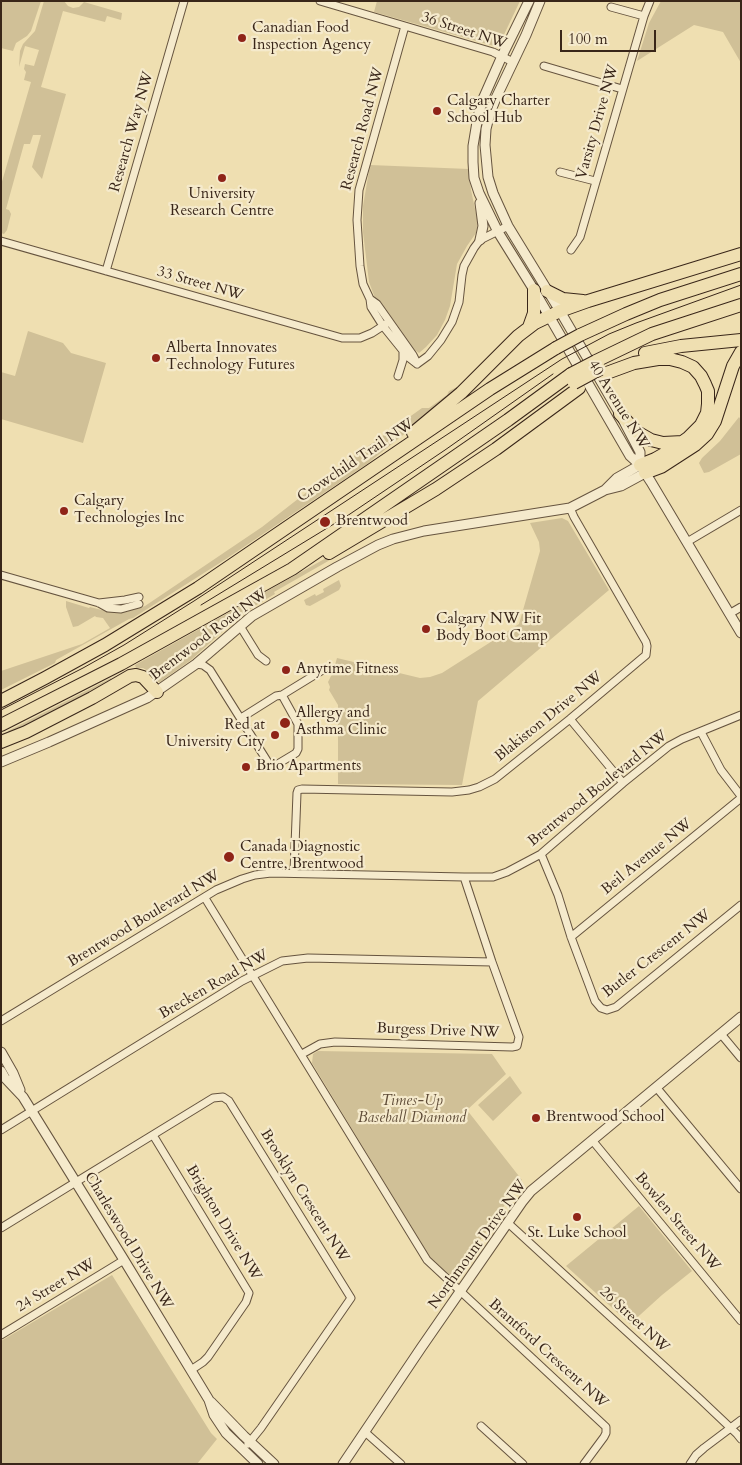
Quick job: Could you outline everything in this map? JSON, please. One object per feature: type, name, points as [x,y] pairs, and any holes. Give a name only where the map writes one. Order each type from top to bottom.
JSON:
[{"type":"highway","points":[[385,461],[393,450],[461,393],[529,327],[554,313],[588,301],[741,254]]},
{"type":"highway","name":"Crowchild Trail NW","points":[[1,701],[105,645],[198,588],[490,389],[556,348],[580,335],[660,300],[741,274]]},
{"type":"highway","points":[[529,327],[541,291],[564,299],[588,301]]},
{"type":"highway","points":[[1,725],[121,664],[292,569],[548,391],[575,382],[652,334],[741,305]]},
{"type":"highway","points":[[600,368],[653,351],[741,340]]},
{"type":"highway","points":[[643,469],[660,467],[707,434],[715,421],[733,366],[741,352]]},
{"type":"highway","points":[[600,368],[658,359],[676,360],[696,370],[704,380],[709,400],[708,409],[701,425],[683,442],[655,459],[643,469]]},
{"type":"highway","points":[[292,569],[325,555],[436,489],[496,449],[575,382]]},
{"type":"highway","points":[[620,414],[637,432],[651,440],[663,443],[683,442]]},
{"type":"highway","points":[[1,742],[26,732],[130,676],[143,677],[157,692]]},
{"type":"street","name":"Research Way NW","points":[[106,271],[184,1]]},
{"type":"street","name":"36 Street NW","points":[[320,1],[493,52],[513,62]]},
{"type":"street","name":"40 Avenue NW","points":[[529,1],[483,100],[475,130],[474,178],[479,193],[498,232],[541,291],[630,456],[643,469]]},
{"type":"street","name":"40 Avenue NW","points":[[540,1],[490,113],[485,145],[488,177],[508,226],[541,291],[620,414],[640,452],[643,469]]},
{"type":"street","name":"Varsity Drive NW","points":[[572,250],[580,237],[622,89],[650,1]]},
{"type":"street","points":[[611,7],[644,16]]},
{"type":"street","name":"Research Road NW","points":[[405,26],[359,190],[358,220],[360,266],[371,307],[413,355],[417,364]]},
{"type":"street","points":[[544,66],[622,89]]},
{"type":"street","points":[[560,172],[595,181]]},
{"type":"street","points":[[417,364],[428,356],[452,322],[459,302],[464,266],[480,240],[483,221],[479,193]]},
{"type":"street","points":[[480,240],[508,226]]},
{"type":"street","name":"33 Street NW","points":[[1,241],[342,338],[360,338],[386,324]]},
{"type":"street","name":"Research Road NW","points":[[386,324],[409,358],[417,364]]},
{"type":"street","points":[[398,376],[403,360],[403,350]]},
{"type":"street","points":[[643,469],[741,633]]},
{"type":"street","name":"Brentwood Road NW","points":[[1,762],[101,719],[157,692],[196,664],[240,626],[274,603],[378,545],[424,531],[570,508],[605,490],[621,486],[643,469]]},
{"type":"street","name":"Blakiston Drive NW","points":[[294,872],[298,790],[452,792],[479,787],[494,779],[570,719],[646,655],[647,646],[570,508]]},
{"type":"street","points":[[688,542],[741,510]]},
{"type":"street","points":[[1,575],[99,603],[125,600],[139,601]]},
{"type":"street","points":[[729,614],[741,607]]},
{"type":"street","points":[[240,626],[258,655],[266,661]]},
{"type":"street","points":[[196,664],[204,665],[210,670],[268,764],[273,766],[296,753],[298,749],[298,724],[282,695]]},
{"type":"street","points":[[241,718],[326,668]]},
{"type":"street","name":"Brentwood Boulevard NW","points":[[1,1022],[228,884],[255,875],[294,872],[493,877],[507,872],[541,854],[623,783],[670,746],[682,739],[741,715]]},
{"type":"street","points":[[570,719],[623,783]]},
{"type":"street","points":[[701,732],[721,770],[741,797]]},
{"type":"street","name":"Beil Avenue NW","points":[[571,937],[741,797]]},
{"type":"street","name":"Butler Crescent NW","points":[[541,854],[558,895],[571,937],[595,1001],[601,1008],[607,1010],[612,1010],[616,1007],[741,905]]},
{"type":"street","name":"Burgess Drive NW","points":[[302,1054],[320,1044],[336,1042],[518,1046],[519,1037],[464,877]]},
{"type":"street","name":"Brantford Crescent NW","points":[[205,898],[427,1260],[604,1423],[606,1433],[584,1464]]},
{"type":"street","name":"Brecken Road NW","points":[[1,1130],[252,976],[282,961],[308,958],[492,962]]},
{"type":"street","name":"Northmount Drive NW","points":[[342,1464],[522,1202],[534,1188],[741,1018]]},
{"type":"street","points":[[721,1034],[741,1058]]},
{"type":"street","name":"Charleswood Drive NW","points":[[1,1052],[13,1073],[23,1097],[191,1370],[209,1400],[214,1415],[226,1433],[258,1464]]},
{"type":"street","name":"Charleswood Drive NW","points":[[1,1071],[23,1097]]},
{"type":"street","points":[[656,1087],[741,1189]]},
{"type":"street","name":"Brooklyn Crescent NW","points":[[1,1228],[213,1098],[223,1097],[229,1101],[351,1298],[261,1428],[243,1449]]},
{"type":"street","name":"Brighton Drive NW","points":[[153,1135],[249,1292],[246,1302],[208,1357],[191,1370]]},
{"type":"street","name":"Bowlen Street NW","points":[[592,1140],[741,1321]]},
{"type":"street","name":"26 Street NW","points":[[508,1223],[741,1439]]},
{"type":"street","name":"24 Street NW","points":[[1,1334],[124,1260]]},
{"type":"street","name":"Charleswood Drive NW","points":[[209,1400],[274,1464]]},
{"type":"street","points":[[690,1464],[704,1448],[741,1420]]},
{"type":"street","points":[[481,1426],[523,1464]]},
{"type":"street","points":[[364,1432],[400,1464]]},
{"type":"green space","points":[[1,1],[41,1],[31,31],[16,43],[13,51],[1,48]]},
{"type":"green space","points":[[44,1],[64,1],[73,8],[79,7],[84,2],[122,13],[121,20],[107,16],[105,22],[63,11],[41,87],[66,94],[42,179],[32,167],[41,135],[33,135],[30,144],[24,144],[6,209],[11,214],[7,230],[4,234],[1,233],[1,185],[31,82],[24,80],[25,64],[34,66],[39,50],[25,46],[19,67],[20,51],[23,44],[35,31]]},
{"type":"green space","points":[[377,1],[520,1],[500,43],[494,46],[374,12]]},
{"type":"green space","points":[[661,1],[741,1],[741,63],[723,32],[694,25],[637,61],[649,23]]},
{"type":"green space","points":[[370,165],[469,169],[478,223],[476,233],[457,264],[450,306],[445,320],[437,335],[419,353],[415,352],[375,298],[369,282],[363,232],[363,206]]},
{"type":"green space","points":[[28,331],[63,343],[71,353],[106,363],[83,443],[1,419],[1,372],[15,376]]},
{"type":"green space","points":[[457,387],[458,389],[367,464],[226,559],[133,618],[56,660],[55,663],[1,690],[1,671],[82,644],[110,628],[103,618],[95,616],[73,627],[66,607],[66,601],[110,612],[126,612],[145,606],[262,527],[348,460],[422,408],[429,408],[447,395],[449,391]]},
{"type":"green space","points":[[739,417],[741,420],[741,454],[704,473],[699,463],[702,458],[720,441]]},
{"type":"green space","points":[[562,518],[568,521],[609,590],[478,701],[462,785],[338,784],[338,705],[329,690],[328,682],[335,671],[337,658],[420,678],[442,673],[519,624],[540,551],[539,542],[530,523]]},
{"type":"green space","points":[[328,557],[330,560],[274,592],[275,594],[234,621],[191,660],[160,682],[143,668],[136,668],[135,665]]},
{"type":"green space","points":[[339,580],[341,586],[339,590],[310,606],[306,605],[304,600],[324,592],[323,589]]},
{"type":"green space","points":[[111,678],[112,681],[8,735],[8,731]]},
{"type":"green space","name":"Times-Up Baseball Diamond","points":[[318,1051],[492,1054],[506,1074],[467,1110],[522,1180],[457,1274],[452,1278],[431,1259],[312,1063],[313,1054]]},
{"type":"green space","points":[[510,1076],[522,1093],[493,1121],[478,1105]]},
{"type":"green space","points":[[639,1206],[692,1271],[630,1324],[566,1266]]},
{"type":"green space","points":[[112,1275],[211,1433],[217,1439],[197,1464],[1,1464],[1,1341]]},
{"type":"tram line","points":[[1,710],[124,645],[562,359],[609,334],[741,285]]},
{"type":"tram line","points":[[201,605],[347,516],[553,374]]},
{"type":"place","name":"Canadian Food Inspection Agency","points":[[242,38]]},
{"type":"place","name":"Calgary Charter School Hub","points":[[437,111]]},
{"type":"place","name":"University Research Centre","points":[[222,178]]},
{"type":"place","name":"Alberta Innovates Technology Futures","points":[[156,358]]},
{"type":"place","name":"Calgary Technologies Inc","points":[[64,511]]},
{"type":"place","name":"Brentwood","points":[[325,522]]},
{"type":"place","name":"Calgary NW Fit Body Boot Camp","points":[[426,629]]},
{"type":"place","name":"Anytime Fitness","points":[[286,670]]},
{"type":"place","name":"Allergy and Asthma Clinic","points":[[285,723]]},
{"type":"place","name":"Red at University City","points":[[275,735]]},
{"type":"place","name":"Brio Apartments","points":[[246,767]]},
{"type":"place","name":"Canada Diagnostic Centre, Brentwood","points":[[229,857]]},
{"type":"place","name":"Brentwood School","points":[[536,1118]]},
{"type":"place","name":"St. Luke School","points":[[577,1217]]}]
